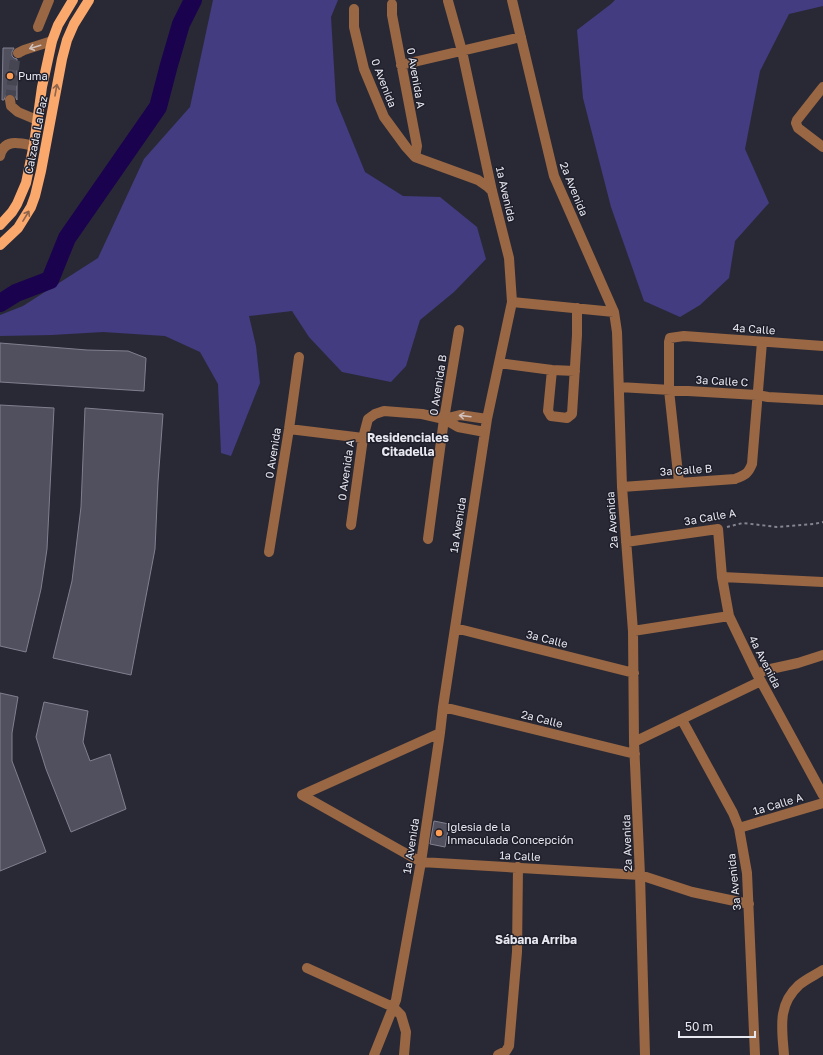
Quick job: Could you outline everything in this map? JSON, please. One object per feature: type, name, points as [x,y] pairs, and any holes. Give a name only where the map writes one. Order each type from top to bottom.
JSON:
[{"type":"main road","name":"Calzada La Paz","points":[[0,225],[12,212],[22,194],[29,172],[42,87],[52,41],[58,25],[73,0]]},
{"type":"main road","name":"Calzada La Paz","points":[[0,245],[18,228],[31,207],[35,196],[42,172],[62,59],[67,40],[74,24],[89,0]]},
{"type":"street","points":[[38,27],[49,0]]},
{"type":"street","name":"2a Avenida","points":[[512,0],[554,176],[614,312],[617,332],[622,487],[634,672],[634,742],[640,875],[645,1055]]},
{"type":"street","name":"1a Avenida","points":[[374,1055],[396,1000],[421,862],[454,628],[487,419],[512,302],[509,258],[492,191],[462,51],[448,1]]},
{"type":"street","name":"0 Avenida A","points":[[392,4],[392,15],[417,146],[416,156]]},
{"type":"street","name":"0 Avenida","points":[[354,9],[354,27],[364,69],[384,117],[406,148],[416,156]]},
{"type":"street","points":[[401,65],[521,37]]},
{"type":"street","points":[[18,53],[52,41]]},
{"type":"street","points":[[823,87],[797,120],[796,124],[798,128],[823,147]]},
{"type":"street","points":[[10,100],[11,106],[18,112],[37,120]]},
{"type":"street","points":[[0,156],[3,148],[11,143],[21,143],[34,146]]},
{"type":"street","points":[[416,156],[478,180],[492,191]]},
{"type":"street","points":[[512,302],[614,312]]},
{"type":"street","points":[[552,370],[548,411],[551,416],[567,418],[572,414],[577,335],[577,308]]},
{"type":"street","name":"0 Avenida B","points":[[428,539],[444,419],[459,330]]},
{"type":"street","name":"4a Calle","points":[[669,390],[670,338],[684,336],[823,346]]},
{"type":"street","points":[[757,395],[762,342]]},
{"type":"street","name":"0 Avenida","points":[[269,552],[299,357]]},
{"type":"street","points":[[499,363],[552,370],[575,371]]},
{"type":"street","name":"3a Calle C","points":[[619,387],[823,400]]},
{"type":"street","points":[[669,390],[679,483]]},
{"type":"street","name":"3a Calle B","points":[[622,487],[735,479],[743,476],[749,471],[752,464],[757,395]]},
{"type":"street","name":"0 Avenida A","points":[[351,525],[363,438],[368,419],[375,414],[384,411],[422,414],[444,419]]},
{"type":"street","points":[[444,419],[460,415],[487,419]]},
{"type":"street","points":[[444,419],[458,427],[485,432]]},
{"type":"street","points":[[289,429],[363,438]]},
{"type":"street","name":"3a Calle A","points":[[626,542],[718,529]]},
{"type":"street","name":"4a Avenida","points":[[718,529],[722,577],[729,616],[759,678],[823,795]]},
{"type":"street","points":[[722,577],[823,582]]},
{"type":"street","points":[[632,631],[729,616]]},
{"type":"street","name":"3a Calle","points":[[454,628],[634,672]]},
{"type":"street","points":[[634,742],[682,720],[759,678],[766,670],[823,656]]},
{"type":"street","name":"2a Calle","points":[[443,707],[635,754]]},
{"type":"street","name":"3a Avenida","points":[[682,720],[733,813],[739,828],[747,873],[755,1055]]},
{"type":"street","name":"1a Calle","points":[[440,733],[302,795],[421,862],[640,875],[692,892],[749,904]]},
{"type":"street","name":"1a Calle A","points":[[739,828],[823,803]]},
{"type":"street","points":[[498,1055],[506,1051],[509,1046],[517,952],[518,867]]},
{"type":"street","points":[[307,968],[393,1007],[401,1015],[406,1032],[404,1055]]},
{"type":"street","points":[[784,1055],[782,1015],[786,1004],[800,984],[823,970]]},
{"type":"path","name":"3a Calle A","points":[[718,529],[743,523],[777,527],[823,522]]},
{"type":"shaded area","points":[[213,0],[338,0],[331,17],[336,101],[365,172],[403,196],[440,197],[477,227],[486,259],[454,292],[420,320],[406,366],[391,382],[342,372],[309,337],[292,311],[249,316],[256,346],[260,383],[231,456],[221,453],[218,384],[200,352],[165,336],[103,332],[0,336],[0,315],[23,306],[98,258],[144,159],[190,107]]},
{"type":"shaded area","points":[[615,0],[823,0],[823,6],[789,14],[760,71],[745,149],[769,203],[735,241],[729,278],[700,305],[680,317],[644,301],[611,207],[583,98],[577,30]]},
{"type":"building","name":"Puma","points":[[3,48],[14,48],[12,56],[17,59],[17,100],[15,96],[9,94],[6,95],[4,100],[2,100]]},
{"type":"building","points":[[0,343],[87,350],[128,351],[146,358],[144,391],[0,382]]},
{"type":"building","points":[[0,405],[54,408],[47,549],[41,589],[26,652],[0,646]]},
{"type":"building","points":[[85,408],[163,414],[155,549],[131,675],[53,658],[72,581],[81,507]]},
{"type":"building","points":[[0,693],[18,697],[12,733],[12,761],[46,852],[0,871]]},
{"type":"building","points":[[44,702],[88,711],[83,742],[90,761],[110,754],[126,809],[71,832],[46,769],[36,737]]},
{"type":"building","name":"Iglesia de la Inmaculada Concepción","points":[[434,821],[449,824],[445,847],[430,844]]},
{"type":"waterway","points":[[0,303],[16,293],[50,280],[67,238],[158,107],[181,24],[193,0]]},
{"type":"tunnel","points":[[10,100],[15,60],[18,53]]},
{"type":"place","name":"Puma","points":[[10,76]]},
{"type":"place","name":"Iglesia de la Inmaculada Concepción","points":[[439,833]]},
{"type":"district","name":"Residenciales Citadella","points":[[408,445]]},
{"type":"district","name":"Sábana Arriba","points":[[536,940]]}]
